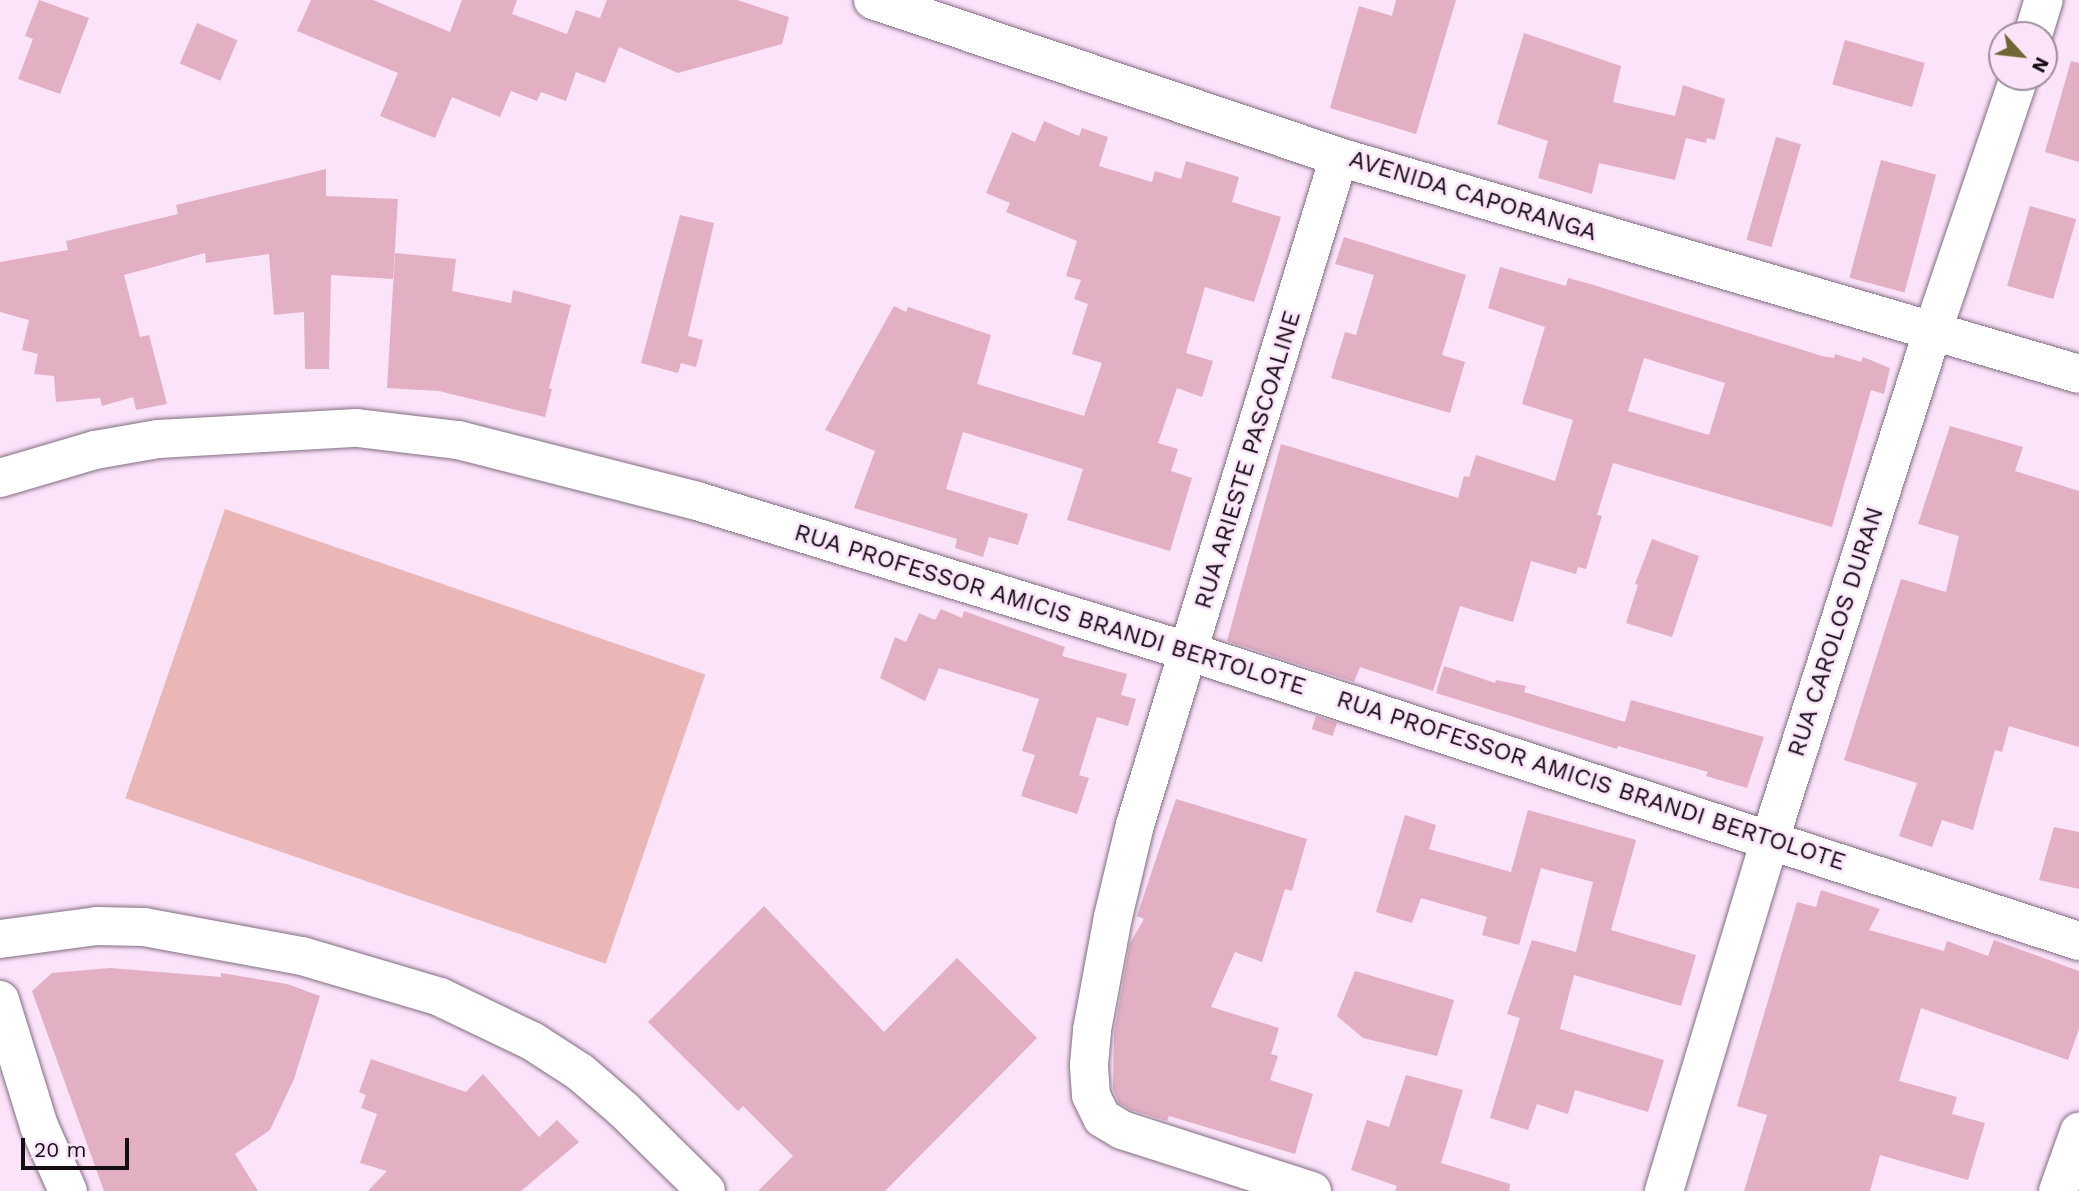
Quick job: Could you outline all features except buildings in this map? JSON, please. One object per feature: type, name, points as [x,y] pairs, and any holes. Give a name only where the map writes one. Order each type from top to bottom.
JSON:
[{"type":"street","name":"AVENIDA CAPORANGA","points":[[873,0],[1339,157],[2079,374]]},
{"type":"street","name":"RUA CAROLOS DURAN","points":[[1664,1191],[1770,839],[1932,333],[2014,91]]},
{"type":"street","name":"RUA ARIESTE PASCOALINE","points":[[1312,1191],[1122,1130],[1102,1118],[1091,1095],[1089,1065],[1092,1030],[1113,917],[1135,825],[1339,157]]},
{"type":"street","name":"RUA PROFESSOR AMICIS BRANDI BERTOLOTE","points":[[0,478],[95,450],[158,439],[357,428],[458,440],[710,505],[1190,652],[2079,941]]},
{"type":"street","points":[[0,939],[97,926],[144,927],[302,957],[440,997],[532,1041],[580,1072],[624,1110],[706,1191]]},
{"type":"street","points":[[0,1000],[39,1126],[68,1191]]},
{"type":"street","points":[[2058,1191],[2076,1149]]},
{"type":"shaded area","points":[[225,509],[705,674],[606,964],[125,798]]}]
